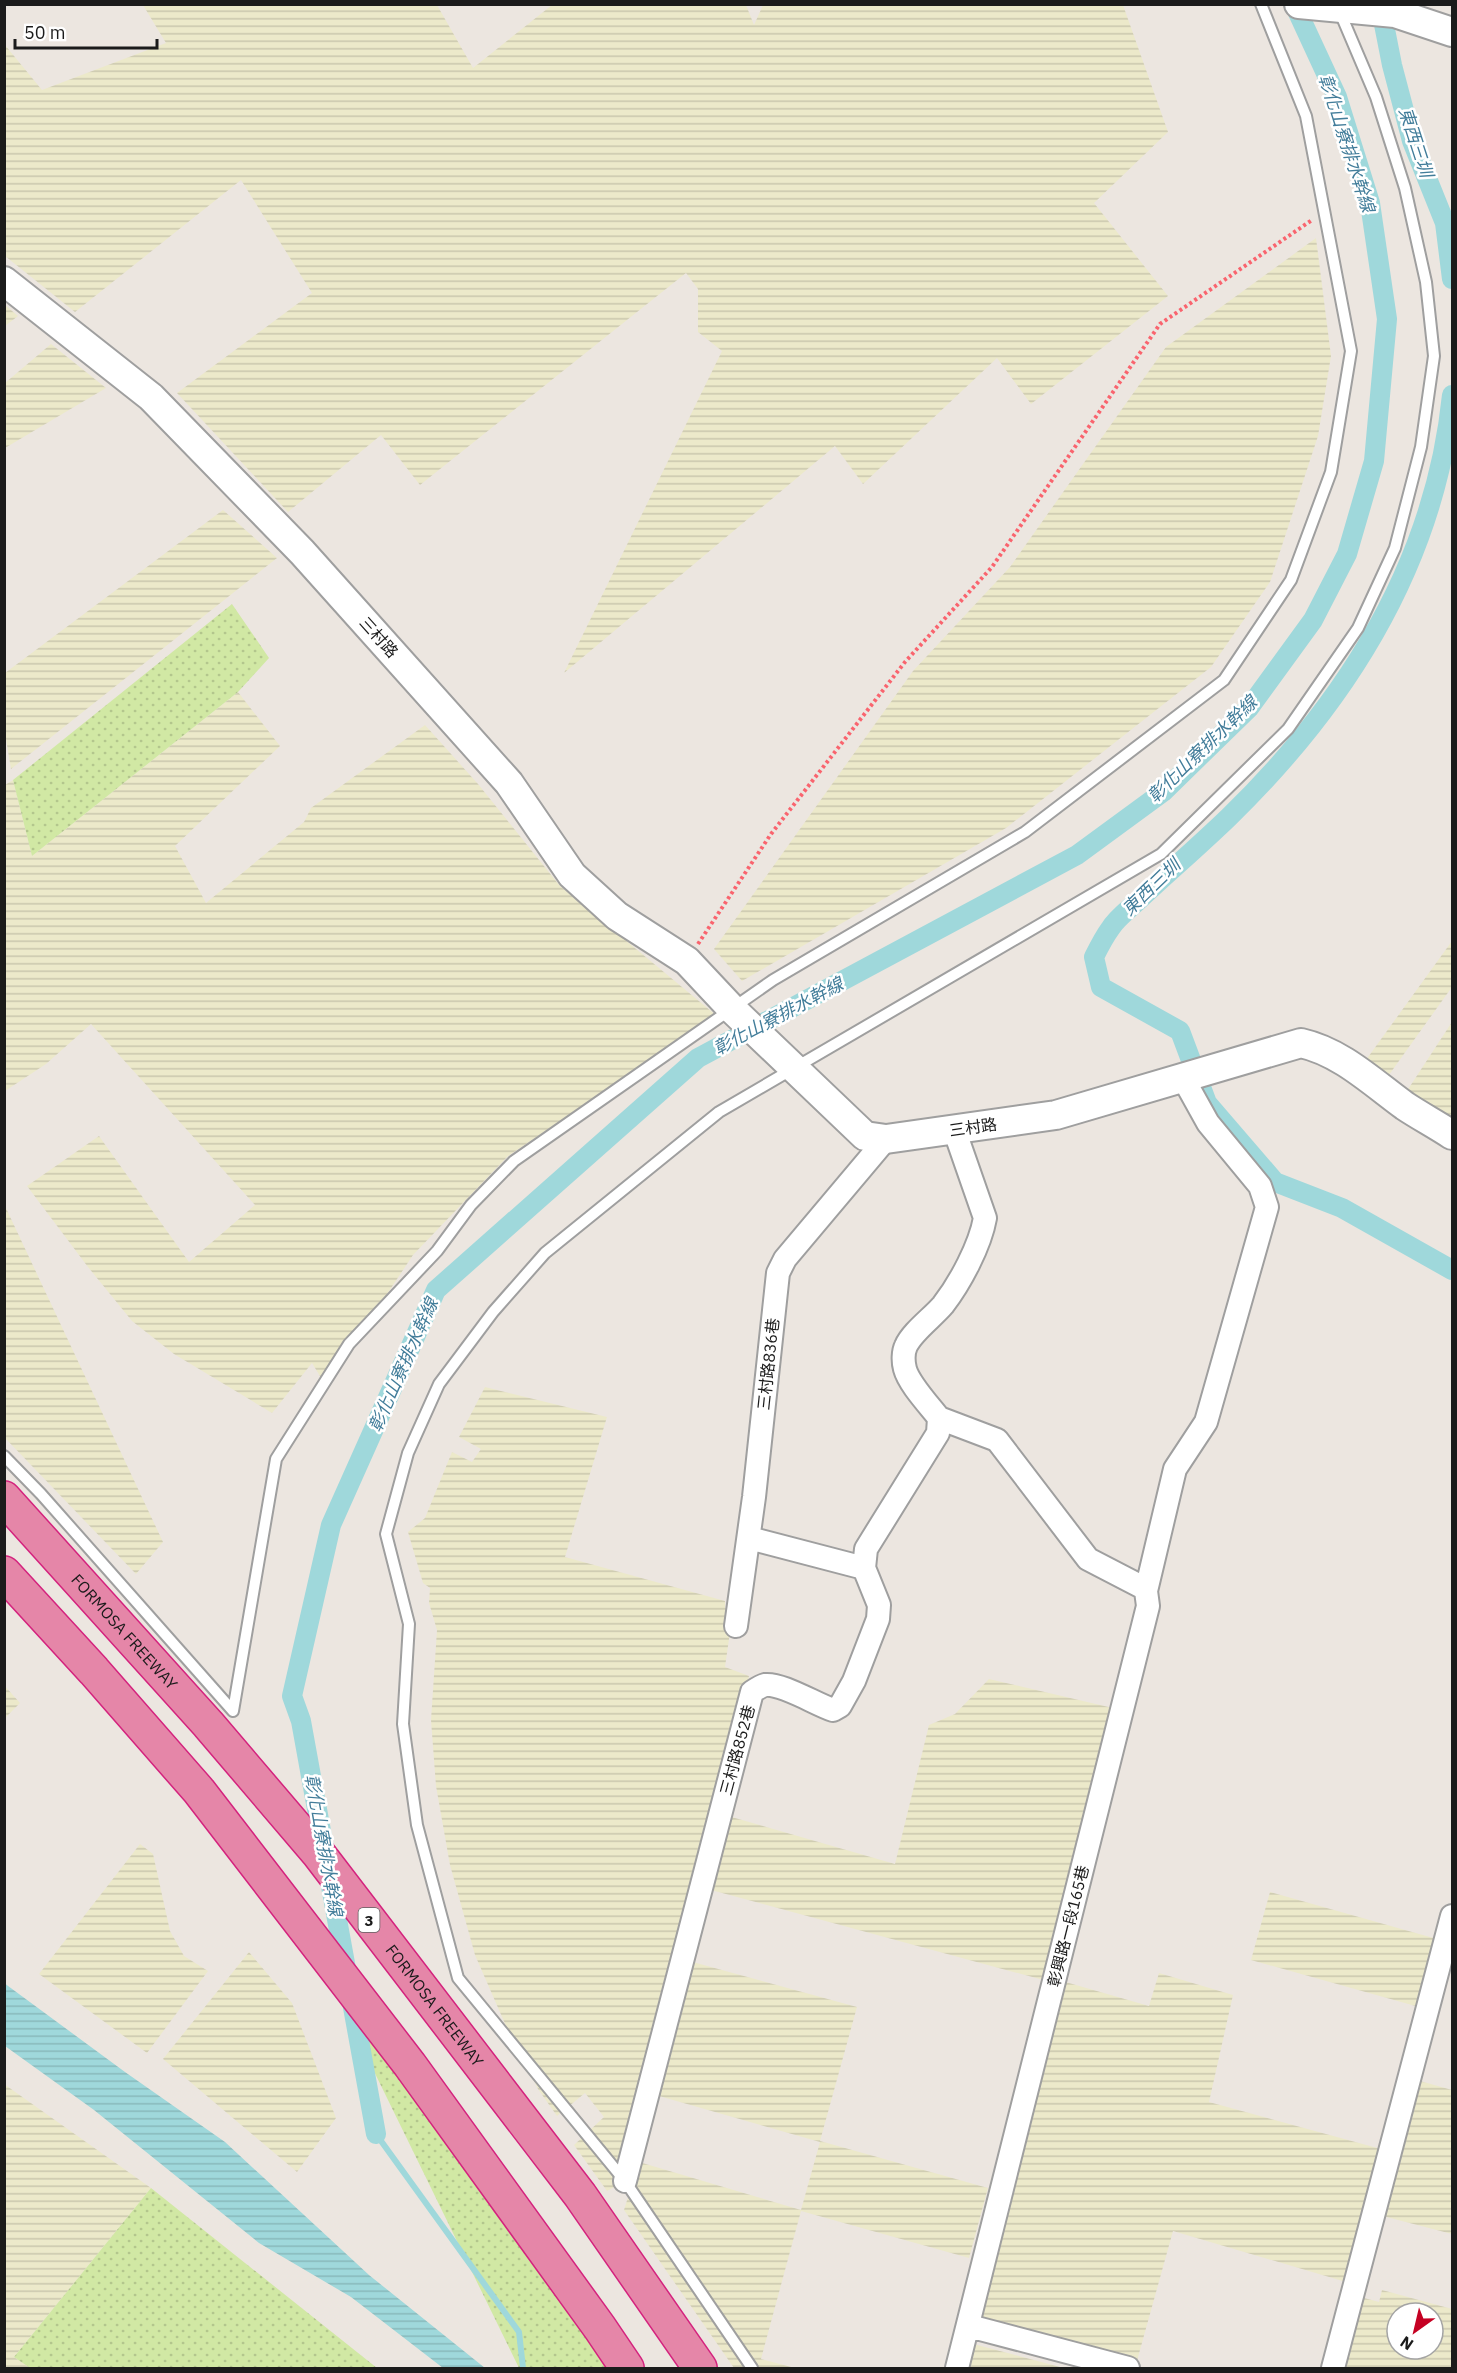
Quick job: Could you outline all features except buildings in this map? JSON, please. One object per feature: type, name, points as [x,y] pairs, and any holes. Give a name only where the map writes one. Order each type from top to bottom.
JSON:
[{"type":"highway","name":"FORMOSA FREEWAY","points":[[4,1498],[208,1724],[318,1853],[580,2195],[700,2368]]},
{"type":"highway","points":[[4,1574],[94,1671],[199,1791],[287,1903],[410,2065],[627,2368]]},
{"type":"street","points":[[1299,4],[1395,13],[1452,32]]},
{"type":"street","name":"三村路","points":[[4,282],[151,397],[303,552],[509,783],[572,875],[617,916],[687,961],[733,1010],[865,1136],[886,1139],[1056,1115],[1301,1043],[1320,1048],[1347,1063],[1407,1107],[1452,1135]]},
{"type":"street","name":"彰興路一段165巷","points":[[957,2368],[1148,1606],[1146,1591],[1175,1469],[1206,1422],[1267,1207],[1260,1186],[1208,1124],[1196,1075]]},
{"type":"street","points":[[954,1129],[985,1218],[982,1233],[943,1305],[906,1345],[904,1368],[939,1418],[997,1440],[1088,1559],[1146,1591]]},
{"type":"street","name":"三村路836巷","points":[[736,1626],[749,1538],[778,1273],[785,1259],[886,1139]]},
{"type":"street","points":[[749,1538],[864,1569],[866,1549],[938,1433],[939,1418]]},
{"type":"street","name":"三村路852巷","points":[[625,2181],[752,1692],[765,1685],[781,1688],[833,1710],[840,1706],[854,1680],[878,1619],[879,1605],[864,1569]]},
{"type":"street","points":[[1333,2368],[1452,1916]]},
{"type":"street","points":[[969,2326],[1128,2368]]},
{"type":"lane","points":[[4,1456],[41,1494],[233,1711],[276,1459],[349,1344],[437,1251],[471,1205],[514,1161],[773,980],[1025,832],[1224,680],[1291,580],[1331,472],[1351,351],[1306,116],[1261,4]]},
{"type":"lane","points":[[752,2368],[625,2181],[458,1978],[417,1824],[403,1724],[409,1624],[386,1534],[408,1453],[439,1384],[493,1312],[545,1253],[719,1112],[790,1062],[1161,855],[1288,729],[1358,628],[1395,548],[1421,447],[1434,356],[1426,282],[1405,188],[1346,8]]},
{"type":"path","points":[[687,961],[771,834],[905,662],[992,567],[1160,324],[1323,213]]},
{"type":"shaded area","points":[[143,5],[437,5],[473,68],[552,5],[746,5],[754,25],[763,5],[1123,5],[1168,132],[1094,203],[1168,296],[1031,404],[997,358],[863,484],[835,446],[564,673],[722,351],[698,332],[698,289],[686,273],[420,485],[381,435],[288,512],[177,393],[312,293],[241,180],[75,312],[5,256],[5,45],[42,90],[166,43]]},
{"type":"shaded area","points":[[1316,238],[1331,356],[1318,436],[1270,582],[1211,667],[1006,828],[742,981],[714,949],[913,671],[1010,567],[1166,347]]},
{"type":"shaded area","points":[[5,305],[18,316],[4,326]]},
{"type":"shaded area","points":[[51,344],[106,388],[5,448],[5,383]]},
{"type":"shaded area","points":[[223,510],[277,558],[11,769],[5,733],[5,673]]},
{"type":"shaded area","points":[[238,692],[280,746],[175,846],[206,903],[304,822],[311,808],[425,725],[478,784],[560,886],[717,1016],[508,1156],[413,1255],[326,1386],[312,1363],[272,1413],[174,1354],[132,1321],[27,1186],[99,1136],[189,1262],[255,1205],[91,1024],[46,1064],[5,1091],[5,785],[13,780],[32,856]]},
{"type":"shaded area","points":[[1452,941],[1452,987],[1381,1086],[1358,1071]]},
{"type":"shaded area","points":[[1452,1022],[1452,1134],[1401,1100]]},
{"type":"shaded area","points":[[5,1206],[163,1542],[136,1574],[5,1438]]},
{"type":"shaded area","points":[[485,1387],[607,1417],[565,1557],[725,1601],[725,1608],[733,1611],[725,1667],[749,1676],[618,2185],[607,2191],[574,2145],[604,2117],[585,2093],[557,2116],[538,2089],[506,2026],[475,1955],[450,1865],[436,1786],[431,1720],[437,1630],[429,1603],[430,1588],[423,1583],[408,1532],[425,1518],[452,1452],[472,1462],[481,1449],[459,1437]]},
{"type":"shaded area","points":[[989,1679],[1117,1709],[1047,1981],[711,1890],[728,1816],[895,1864],[929,1725],[955,1714]]},
{"type":"shaded area","points":[[4,1685],[20,1703],[5,1718],[4,1718]]},
{"type":"shaded area","points":[[140,1844],[153,1854],[170,1931],[184,1956],[208,1971],[147,2053],[39,1974]]},
{"type":"shaded area","points":[[1270,1892],[1437,1939],[1419,2007],[1251,1960]]},
{"type":"shaded area","points":[[249,1952],[292,2003],[336,2118],[297,2172],[163,2059]]},
{"type":"shaded area","points":[[689,1961],[857,2007],[820,2141],[988,2188],[969,2258],[801,2211],[761,2359],[795,2368],[734,2368],[624,2210],[639,2162],[801,2210],[820,2142],[652,2094]]},
{"type":"shaded area","points":[[1159,1973],[1233,1995],[1209,2102],[1381,2149],[1346,2282],[1173,2231],[1135,2368],[978,2327],[1062,1981],[1149,2006]]},
{"type":"shaded area","points":[[1413,2079],[1452,2090],[1452,2234],[1375,2214]]},
{"type":"shaded area","points":[[4,2084],[151,2188],[14,2357],[30,2368],[5,2368]]},
{"type":"shaded area","points":[[1382,2290],[1423,2301],[1385,2301],[1385,2361],[1445,2361],[1445,2307],[1452,2309],[1452,2368],[1333,2368],[1353,2295],[1379,2302]]},
{"type":"shaded area","points":[[962,2341],[1064,2368],[953,2368]]},
{"type":"green space","points":[[232,604],[269,658],[238,692],[32,856],[13,780]]},
{"type":"green space","points":[[329,1953],[637,2368],[519,2368],[344,2010]]},
{"type":"green space","points":[[151,2188],[377,2368],[30,2368],[14,2357]]},
{"type":"water","points":[[4,1983],[225,2142],[369,2275],[485,2368],[443,2368],[351,2297],[259,2243],[94,2110],[5,2046]]},
{"type":"waterway","name":"彰化山寮排水幹線","points":[[376,2134],[301,1721],[292,1696],[331,1525],[436,1290],[698,1058],[1077,855],[1163,792],[1249,708],[1313,620],[1347,554],[1374,461],[1387,319],[1370,203],[1337,97],[1294,4]]},
{"type":"waterway","name":"東西三圳","points":[[1380,4],[1392,65],[1412,141],[1445,223],[1452,279]]},
{"type":"waterway","name":"東西三圳","points":[[1452,395],[1442,457],[1427,516],[1405,572],[1379,625],[1347,677],[1312,726],[1272,772],[1229,817],[1117,920],[1094,957],[1101,987],[1180,1031],[1207,1103],[1275,1182],[1342,1208],[1452,1270]]},
{"type":"waterway","points":[[376,2134],[519,2332],[523,2368]]}]
